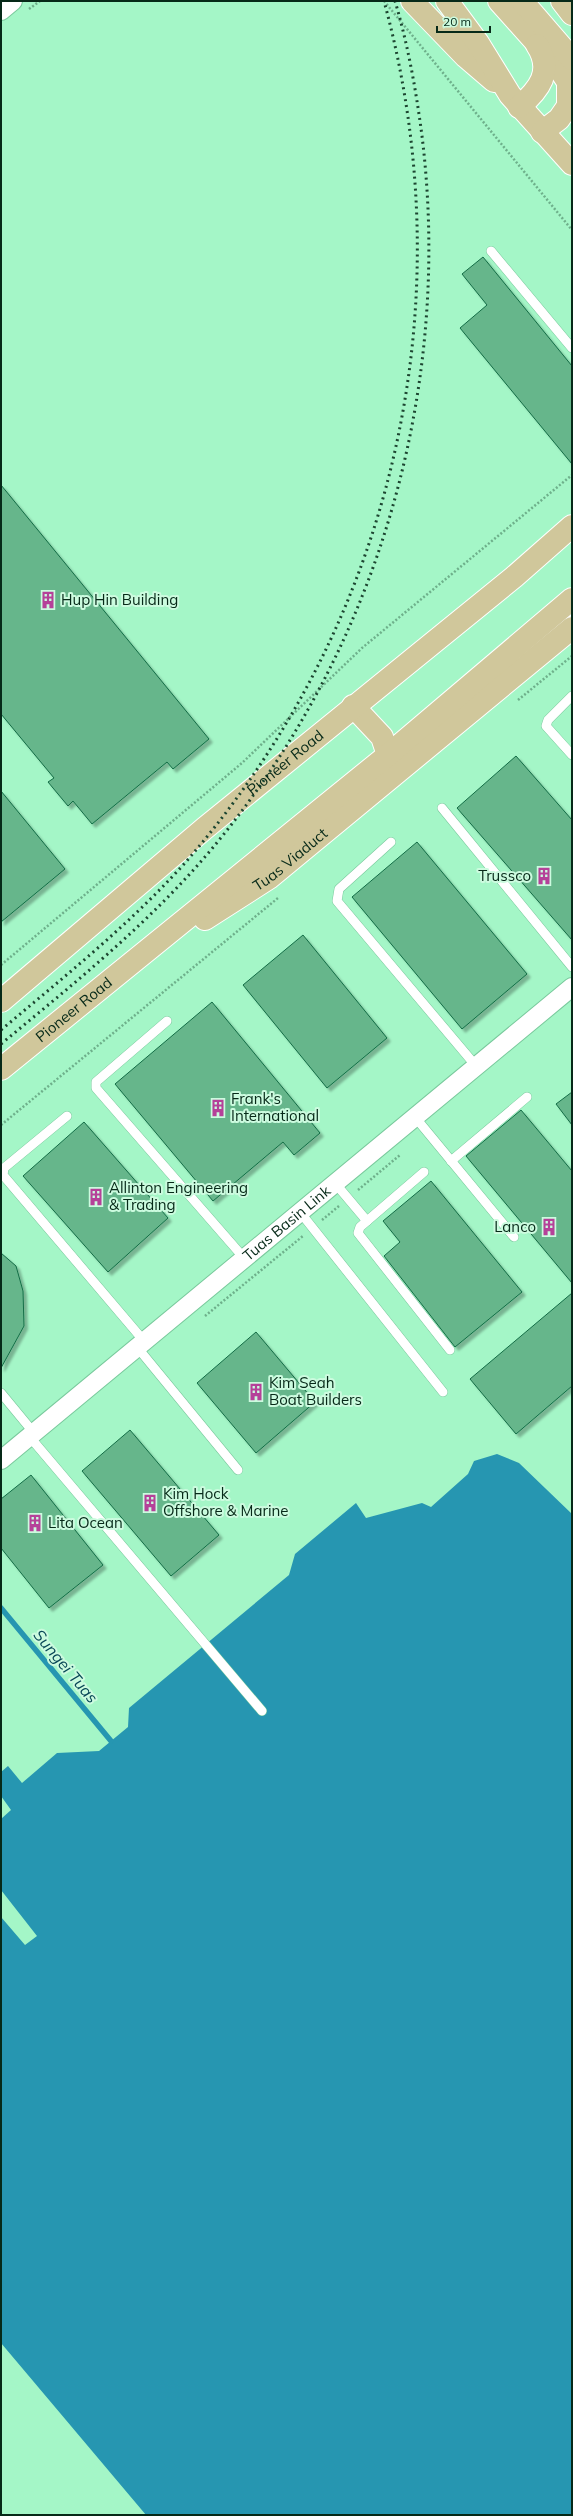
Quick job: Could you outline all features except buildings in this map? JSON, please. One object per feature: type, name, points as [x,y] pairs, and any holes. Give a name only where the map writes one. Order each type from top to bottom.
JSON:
[{"type":"main road","points":[[412,1],[466,57],[514,101],[572,164]]},
{"type":"main road","points":[[447,1],[478,43],[514,101]]},
{"type":"main road","points":[[500,1],[527,30],[568,82],[568,106],[546,136]]},
{"type":"main road","points":[[522,1],[572,59]]},
{"type":"main road","points":[[562,1],[572,14]]},
{"type":"main road","points":[[514,101],[535,93],[543,81],[545,70],[541,52],[527,30]]},
{"type":"main road","points":[[546,136],[572,140]]},
{"type":"main road","name":"Pioneer Road","points":[[1,1002],[113,906],[353,706],[514,577],[572,526]]},
{"type":"main road","name":"Pioneer Road","points":[[1,1069],[388,755],[572,599]]},
{"type":"main road","name":"Tuas Viaduct","points":[[1,1083],[171,941],[269,878],[572,628]]},
{"type":"main road","points":[[353,706],[382,737],[388,755]]},
{"type":"street","points":[[1,11],[13,1]]},
{"type":"street","name":"Tuas Basin Link","points":[[1,1460],[572,987]]},
{"type":"lane","points":[[491,251],[572,348]]},
{"type":"lane","points":[[572,696],[548,720],[546,726],[572,755]]},
{"type":"lane","points":[[442,808],[572,967]]},
{"type":"lane","points":[[391,842],[339,889],[337,902],[476,1066]]},
{"type":"lane","points":[[167,1022],[96,1082],[96,1088],[244,1258]]},
{"type":"lane","points":[[451,1161],[527,1097]]},
{"type":"lane","points":[[67,1116],[4,1168],[3,1175],[141,1344],[238,1470]]},
{"type":"lane","points":[[415,1117],[514,1237]]},
{"type":"lane","points":[[424,1172],[358,1230],[359,1236],[450,1350]]},
{"type":"lane","points":[[335,1183],[367,1221]]},
{"type":"lane","points":[[300,1212],[443,1392]]},
{"type":"lane","points":[[1,1393],[31,1435],[262,1711]]},
{"type":"path","points":[[384,1],[572,230]]},
{"type":"path","points":[[1,965],[242,764],[362,648],[572,475]]},
{"type":"water","points":[[497,1454],[519,1463],[572,1514],[572,2515],[146,2515],[1,2343],[1,1917],[25,1945],[37,1936],[1,1890],[1,1819],[11,1810],[1,1796],[1,1772],[8,1766],[22,1783],[57,1753],[99,1751],[128,1727],[129,1708],[289,1575],[295,1554],[356,1503],[366,1518],[422,1503],[431,1507],[468,1474],[474,1461]]},
{"type":"waterway","name":"Sungei Tuas","points":[[1,1608],[111,1741]]},
{"type":"railway","points":[[1,1030],[119,929],[184,864],[256,771],[315,671],[361,566],[394,457],[412,345],[417,231],[408,116],[384,1]]},
{"type":"railway","points":[[1,1044],[85,974],[140,925],[191,873],[215,845],[272,768],[320,687],[360,601],[391,512],[413,420],[426,326],[429,231],[422,136],[411,68],[395,1]]},
{"type":"place","name":"Hup Hin Building","points":[[48,600]]},
{"type":"place","name":"Trussco","points":[[544,876]]},
{"type":"place","name":"Frank's International","points":[[218,1108]]},
{"type":"place","name":"Allinton Engineering & Trading","points":[[96,1197]]},
{"type":"place","name":"Lanco","points":[[549,1227]]},
{"type":"place","name":"Kim Seah Boat Builders","points":[[256,1392]]},
{"type":"place","name":"Kim Hock Offshore & Marine","points":[[150,1503]]},
{"type":"place","name":"Lita Ocean","points":[[35,1523]]}]
